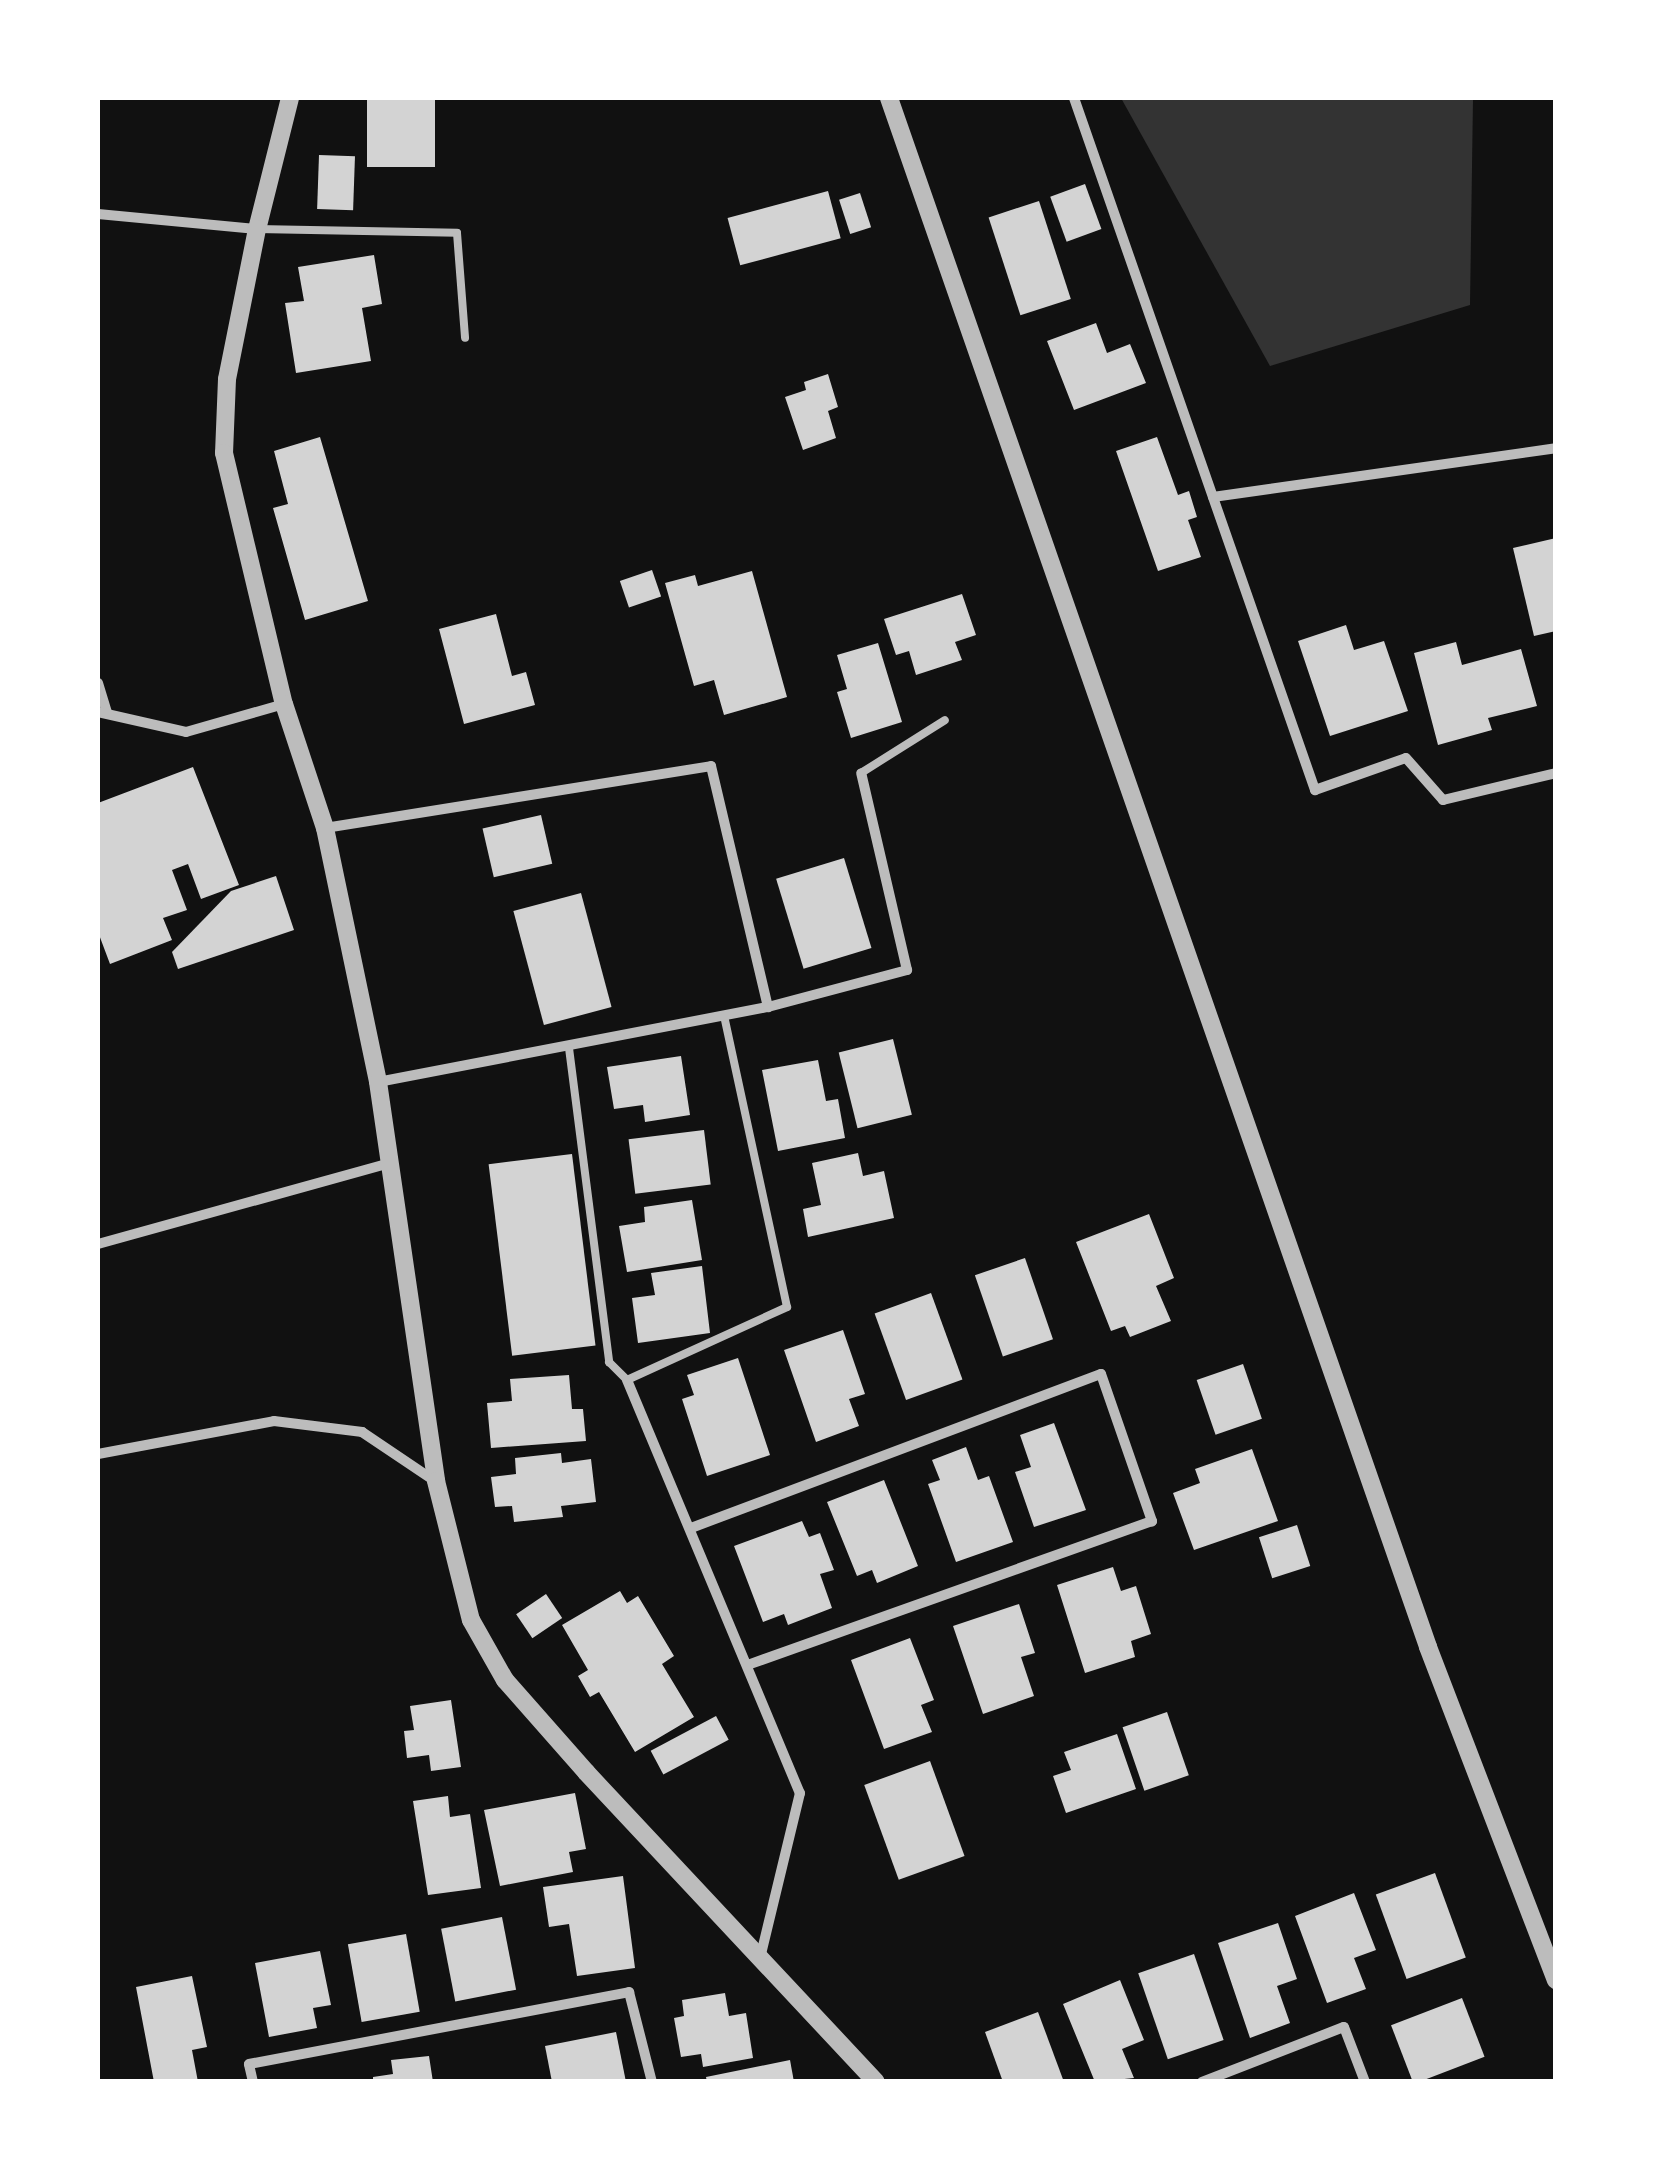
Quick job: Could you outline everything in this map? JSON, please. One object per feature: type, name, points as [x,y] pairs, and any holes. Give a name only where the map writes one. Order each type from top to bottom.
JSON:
[{"type":"street","points":[[290,98],[257,229],[227,379],[224,454],[284,704],[324,828],[378,1082],[436,1482],[471,1620],[506,1680],[586,1772],[761,1954],[876,2082]]},
{"type":"street","points":[[889,98],[1428,1647],[1556,1980]]},
{"type":"street","points":[[1074,98],[1316,790],[1406,758],[1444,800],[1556,773]]},
{"type":"street","points":[[98,214],[257,229]]},
{"type":"street","points":[[1214,497],[1556,448]]},
{"type":"street","points":[[98,683],[102,713],[186,732],[284,704]]},
{"type":"street","points":[[324,828],[711,766],[768,1007]]},
{"type":"street","points":[[378,1082],[768,1007],[907,970],[861,774]]},
{"type":"street","points":[[98,1244],[391,1162]]},
{"type":"street","points":[[691,1528],[1101,1374],[1152,1522],[748,1665]]},
{"type":"street","points":[[627,1380],[800,1793],[761,1954]]},
{"type":"street","points":[[98,1454],[274,1420],[362,1432],[436,1482]]},
{"type":"street","points":[[253,2082],[249,2064],[629,1992],[652,2082]]},
{"type":"street","points":[[1202,2082],[1344,2027],[1365,2082]]},
{"type":"lane","points":[[257,229],[457,233],[465,338]]},
{"type":"lane","points":[[861,774],[945,720]]},
{"type":"lane","points":[[569,1048],[609,1362],[627,1380],[787,1308],[724,1016]]},
{"type":"shaded area","points":[[1121,98],[1473,98],[1470,305],[1270,366]]},
{"type":"building","points":[[367,98],[435,98],[435,167],[367,167]]},
{"type":"building","points":[[319,155],[355,156],[353,210],[317,209]]},
{"type":"building","points":[[1085,184],[1101,229],[1067,242],[1050,197]]},
{"type":"building","points":[[828,191],[841,238],[740,265],[728,218]]},
{"type":"building","points":[[860,193],[871,227],[850,234],[839,200]]},
{"type":"building","points":[[1039,201],[1071,299],[1020,315],[989,217]]},
{"type":"building","points":[[374,255],[382,304],[362,308],[371,361],[296,373],[285,303],[304,301],[298,267]]},
{"type":"building","points":[[1096,323],[1107,353],[1130,344],[1146,383],[1074,410],[1047,341]]},
{"type":"building","points":[[828,374],[838,407],[828,411],[836,438],[803,450],[785,397],[806,390],[804,382]]},
{"type":"building","points":[[320,437],[368,601],[305,620],[273,508],[288,504],[274,451]]},
{"type":"building","points":[[1157,437],[1178,495],[1189,491],[1197,517],[1188,520],[1201,557],[1158,571],[1116,451]]},
{"type":"building","points":[[1556,538],[1556,631],[1534,636],[1513,548]]},
{"type":"building","points":[[652,570],[661,596],[629,608],[620,581]]},
{"type":"building","points":[[752,571],[787,697],[724,715],[714,680],[694,686],[665,583],[695,575],[698,586]]},
{"type":"building","points":[[962,594],[976,635],[955,642],[962,660],[916,675],[909,651],[896,655],[884,619]]},
{"type":"building","points":[[496,614],[512,676],[526,672],[535,705],[464,724],[439,629]]},
{"type":"building","points":[[1346,625],[1354,650],[1384,641],[1408,711],[1330,736],[1298,641]]},
{"type":"building","points":[[1456,642],[1462,665],[1521,649],[1537,706],[1488,718],[1492,730],[1438,745],[1414,653]]},
{"type":"building","points":[[878,643],[902,722],[851,738],[837,692],[847,689],[837,655]]},
{"type":"building","points":[[193,767],[239,885],[201,899],[188,864],[172,870],[187,910],[163,918],[172,940],[110,964],[98,932],[98,803]]},
{"type":"building","points":[[541,815],[552,864],[494,877],[483,828]]},
{"type":"building","points":[[844,858],[871,948],[804,969],[776,879]]},
{"type":"building","points":[[276,876],[294,930],[178,969],[172,952],[231,891]]},
{"type":"building","points":[[581,893],[612,1007],[544,1025],[513,911]]},
{"type":"building","points":[[893,1039],[912,1115],[858,1128],[839,1053]]},
{"type":"building","points":[[681,1056],[690,1115],[645,1122],[643,1105],[614,1109],[607,1067]]},
{"type":"building","points":[[818,1060],[826,1101],[838,1099],[845,1138],[778,1151],[762,1070]]},
{"type":"building","points":[[704,1130],[711,1185],[635,1194],[629,1139]]},
{"type":"building","points":[[858,1153],[863,1176],[884,1171],[894,1218],[808,1237],[803,1209],[821,1205],[812,1163]]},
{"type":"building","points":[[572,1154],[596,1346],[512,1356],[489,1164]]},
{"type":"building","points":[[692,1200],[702,1260],[627,1272],[619,1226],[645,1222],[644,1207]]},
{"type":"building","points":[[1149,1214],[1174,1278],[1156,1286],[1171,1321],[1130,1337],[1125,1326],[1111,1331],[1076,1242]]},
{"type":"building","points":[[1025,1258],[1053,1339],[1003,1357],[975,1275]]},
{"type":"building","points":[[702,1266],[710,1333],[638,1343],[632,1298],[655,1295],[651,1273]]},
{"type":"building","points":[[931,1293],[962,1379],[906,1400],[875,1314]]},
{"type":"building","points":[[843,1330],[865,1394],[849,1399],[859,1426],[816,1442],[784,1350]]},
{"type":"building","points":[[738,1358],[770,1455],[707,1476],[682,1399],[694,1395],[687,1375]]},
{"type":"building","points":[[1243,1364],[1262,1419],[1216,1435],[1197,1380]]},
{"type":"building","points":[[569,1375],[572,1409],[583,1409],[586,1441],[491,1448],[487,1403],[512,1401],[510,1379]]},
{"type":"building","points":[[1054,1423],[1086,1510],[1034,1527],[1015,1472],[1031,1467],[1020,1435]]},
{"type":"building","points":[[966,1447],[978,1480],[989,1476],[1013,1542],[956,1562],[928,1484],[940,1480],[932,1460]]},
{"type":"building","points":[[1252,1449],[1278,1521],[1194,1550],[1173,1493],[1200,1483],[1195,1469]]},
{"type":"building","points":[[561,1453],[562,1463],[591,1459],[596,1502],[561,1506],[563,1517],[514,1522],[512,1506],[495,1507],[491,1477],[516,1474],[515,1458]]},
{"type":"building","points":[[884,1480],[918,1566],[877,1583],[872,1570],[857,1576],[827,1502]]},
{"type":"building","points":[[802,1521],[809,1537],[820,1533],[834,1570],[820,1574],[832,1608],[788,1625],[784,1614],[763,1622],[734,1546]]},
{"type":"building","points":[[1297,1525],[1310,1566],[1272,1578],[1259,1537]]},
{"type":"building","points":[[1113,1567],[1121,1591],[1136,1586],[1151,1634],[1131,1641],[1135,1657],[1085,1673],[1057,1585]]},
{"type":"building","points":[[620,1591],[627,1603],[638,1596],[674,1656],[662,1664],[694,1717],[635,1752],[599,1692],[590,1697],[578,1676],[588,1670],[562,1625]]},
{"type":"building","points":[[546,1594],[562,1618],[532,1638],[516,1614]]},
{"type":"building","points":[[1019,1604],[1035,1653],[1021,1657],[1034,1696],[983,1714],[953,1626]]},
{"type":"building","points":[[910,1638],[934,1700],[921,1705],[932,1732],[884,1749],[851,1660]]},
{"type":"building","points":[[451,1700],[461,1767],[431,1771],[429,1755],[407,1758],[404,1731],[414,1730],[410,1706]]},
{"type":"building","points":[[1167,1712],[1189,1775],[1144,1791],[1123,1727]]},
{"type":"building","points":[[716,1716],[729,1740],[663,1775],[651,1751]]},
{"type":"building","points":[[1117,1734],[1136,1789],[1066,1813],[1053,1776],[1071,1770],[1064,1752]]},
{"type":"building","points":[[930,1761],[965,1856],[899,1880],[864,1785]]},
{"type":"building","points":[[575,1793],[586,1849],[569,1852],[573,1872],[500,1886],[484,1810]]},
{"type":"building","points":[[448,1796],[450,1817],[470,1814],[481,1888],[428,1895],[413,1801]]},
{"type":"building","points":[[1435,1873],[1466,1958],[1407,1979],[1376,1895]]},
{"type":"building","points":[[623,1876],[635,1968],[577,1976],[569,1924],[549,1927],[543,1887]]},
{"type":"building","points":[[1354,1893],[1376,1950],[1354,1958],[1366,1989],[1327,2003],[1295,1916]]},
{"type":"building","points":[[502,1917],[516,1990],[455,2001],[441,1929]]},
{"type":"building","points":[[1278,1923],[1297,1979],[1277,1986],[1290,2023],[1250,2038],[1218,1943]]},
{"type":"building","points":[[406,1934],[420,2012],[362,2022],[348,1944]]},
{"type":"building","points":[[320,1951],[331,2005],[313,2008],[317,2028],[269,2037],[255,1963]]},
{"type":"building","points":[[1194,1954],[1224,2040],[1168,2059],[1138,1973]]},
{"type":"building","points":[[192,1976],[207,2047],[192,2050],[198,2082],[154,2082],[136,1987]]},
{"type":"building","points":[[1120,1980],[1144,2040],[1122,2049],[1134,2078],[1095,2082],[1063,2004]]},
{"type":"building","points":[[725,1993],[729,2016],[746,2013],[753,2058],[703,2067],[701,2054],[681,2057],[674,2018],[684,2016],[682,2000]]},
{"type":"building","points":[[1462,1998],[1485,2057],[1413,2082],[1391,2025]]},
{"type":"building","points":[[1038,2012],[1064,2082],[1003,2082],[985,2032]]},
{"type":"building","points":[[616,2032],[626,2082],[552,2082],[545,2046]]},
{"type":"building","points":[[429,2056],[433,2082],[373,2082],[373,2077],[393,2074],[391,2060]]},
{"type":"building","points":[[790,2060],[794,2082],[707,2082],[706,2077]]}]
